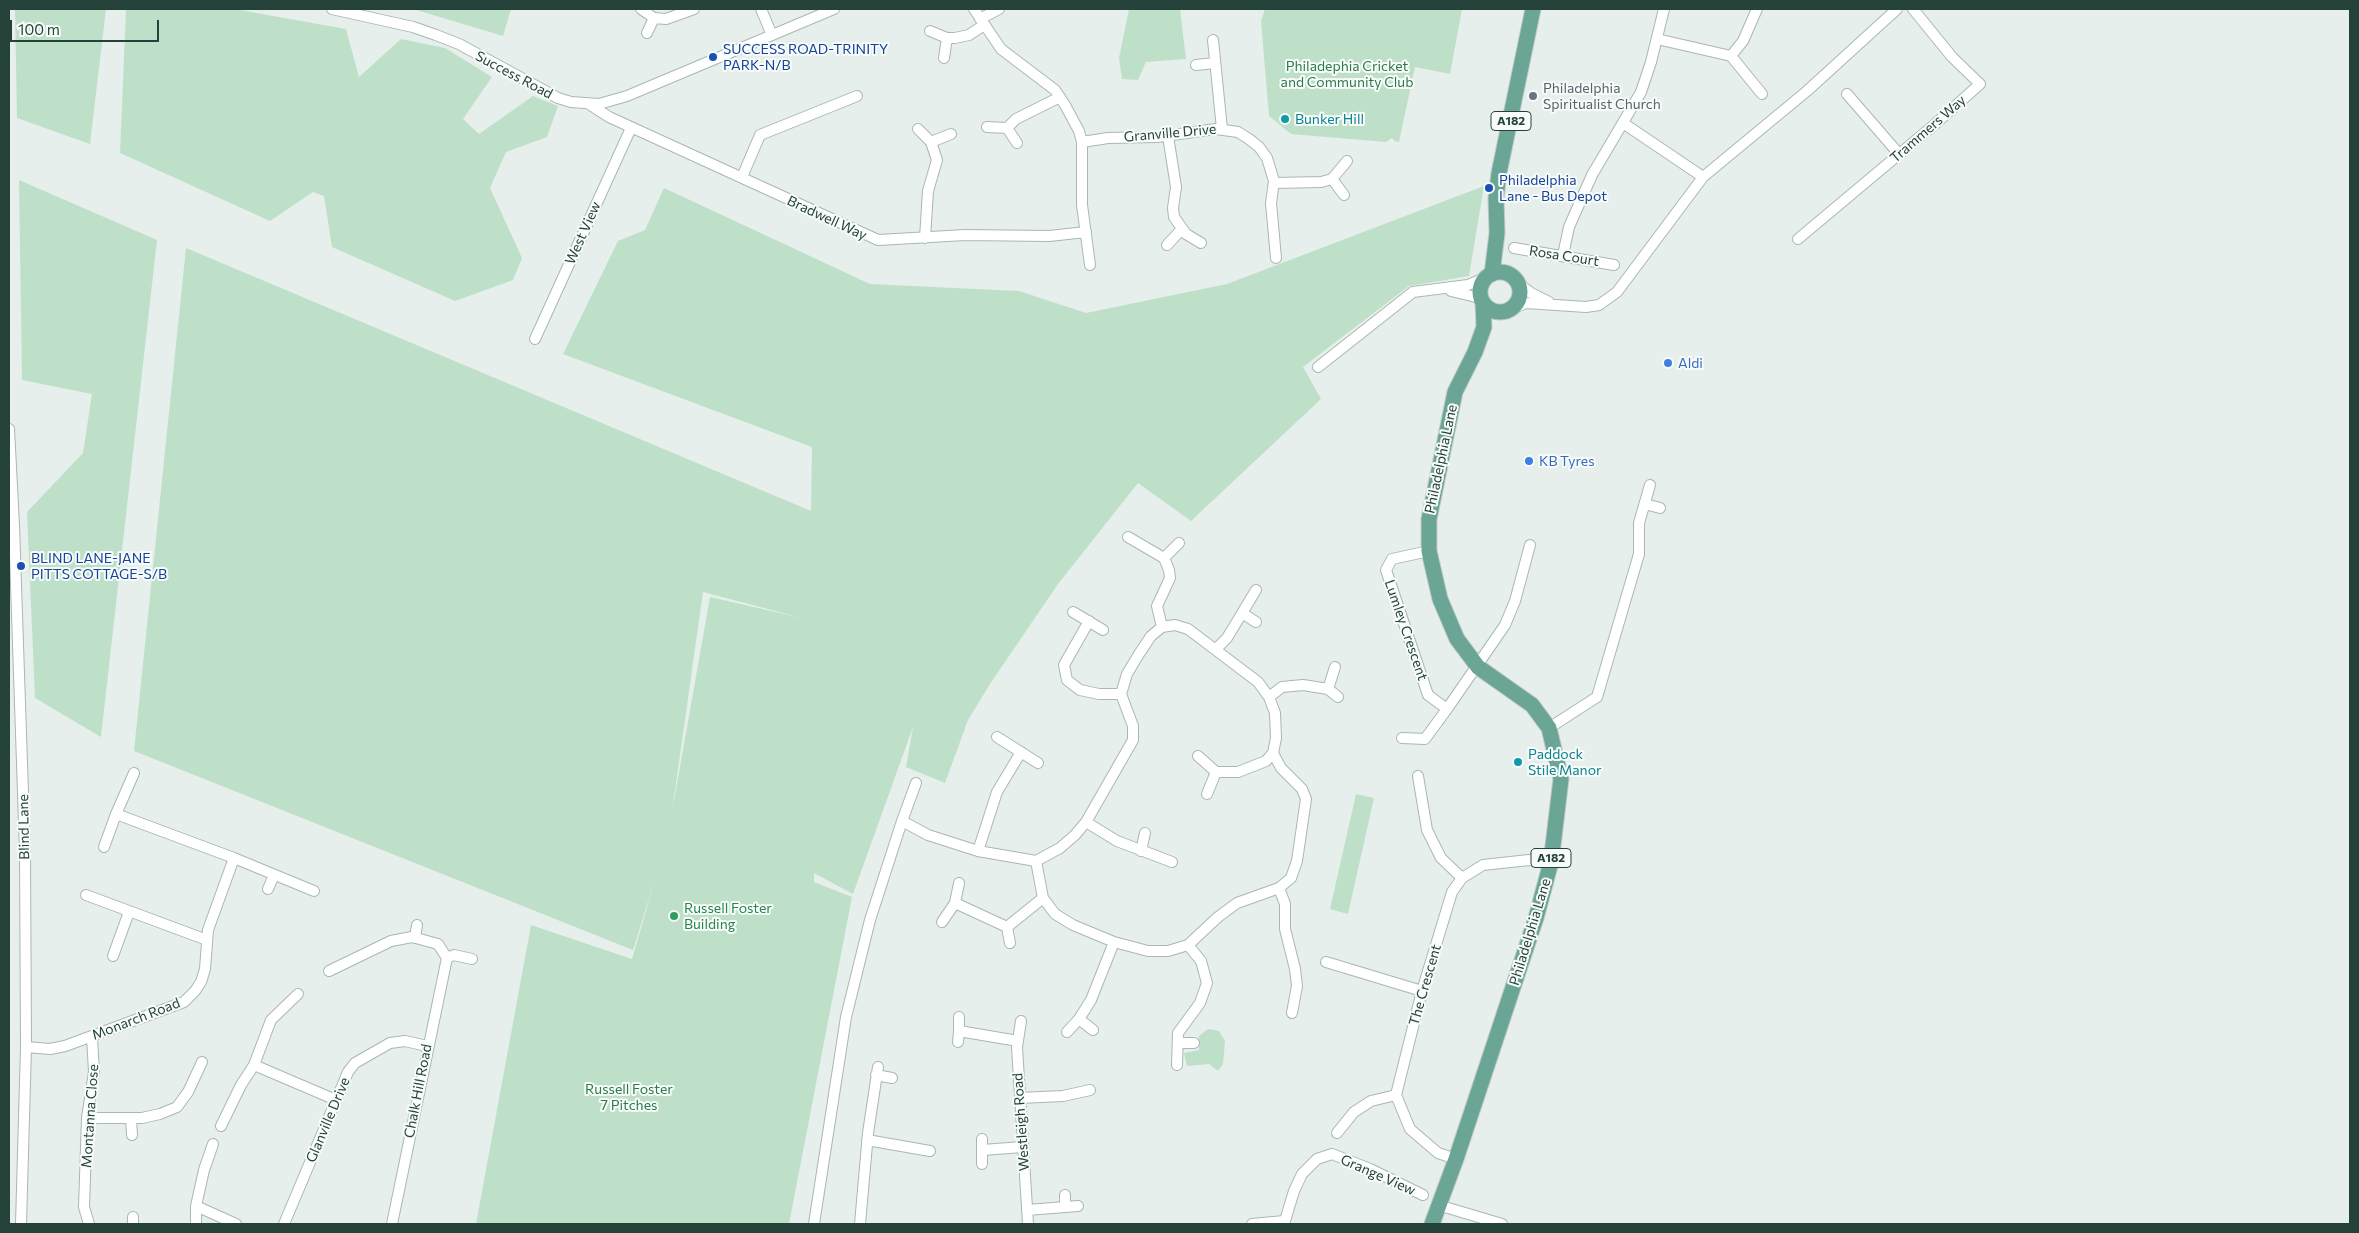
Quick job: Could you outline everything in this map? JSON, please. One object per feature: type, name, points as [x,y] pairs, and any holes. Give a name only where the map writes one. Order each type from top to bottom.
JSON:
[{"type":"main road","name":"Philadelphia Lane","points":[[1432,1224],[1456,1159],[1536,918],[1550,862],[1561,779],[1549,728],[1532,705],[1478,667],[1457,639],[1440,599],[1429,551],[1429,519],[1455,392],[1475,352],[1484,327],[1481,286],[1490,275],[1497,233],[1496,198],[1499,173],[1532,9]]},
{"type":"main road","name":"Philadelphia Lane","points":[[1475,352],[1511,310],[1520,295],[1497,233]]},
{"type":"main road","points":[[1490,275],[1514,278]]},
{"type":"main road","points":[[1482,300],[1491,311],[1497,313],[1511,310]]},
{"type":"street","name":"Success Road","points":[[332,9],[412,27],[436,35],[465,48],[547,94],[571,102],[589,104],[599,104],[627,96],[834,9]]},
{"type":"street","points":[[641,9],[654,18],[675,17],[694,9]]},
{"type":"street","points":[[761,9],[772,35]]},
{"type":"street","points":[[974,9],[1001,49],[1042,79],[1060,97],[1079,131],[1082,142],[1082,205],[1090,265]]},
{"type":"street","points":[[930,31],[947,38],[962,38],[999,9]]},
{"type":"street","points":[[1562,255],[1569,227],[1592,174],[1641,92],[1664,9]]},
{"type":"street","points":[[1732,56],[1743,41],[1757,9]]},
{"type":"street","points":[[1511,310],[1526,303],[1586,307],[1599,305],[1617,292],[1703,177],[1808,91],[1898,9]]},
{"type":"street","name":"Trammers Way","points":[[1798,239],[1980,84],[1952,57],[1913,9]]},
{"type":"street","points":[[647,32],[654,18]]},
{"type":"street","points":[[944,58],[947,38]]},
{"type":"street","points":[[1657,39],[1732,56],[1762,94]]},
{"type":"street","points":[[1213,40],[1222,129]]},
{"type":"street","points":[[1196,65],[1215,63]]},
{"type":"street","points":[[1846,94],[1899,154]]},
{"type":"street","points":[[742,178],[760,135],[857,96]]},
{"type":"street","points":[[987,127],[1007,128],[1016,119],[1060,97]]},
{"type":"street","name":"Bradwell Way","points":[[589,104],[631,128],[878,240],[965,235],[1049,236],[1086,232]]},
{"type":"street","points":[[1623,123],[1703,177]]},
{"type":"street","name":"West View","points":[[535,339],[631,128]]},
{"type":"street","points":[[1007,128],[1017,143]]},
{"type":"street","points":[[918,129],[931,142],[937,160],[928,190],[925,238]]},
{"type":"street","name":"Granville Drive","points":[[1082,142],[1108,138],[1168,136],[1222,129],[1238,132],[1259,147],[1269,164],[1274,183],[1271,203],[1276,258]]},
{"type":"street","points":[[931,142],[951,134]]},
{"type":"street","points":[[1168,136],[1176,187],[1173,208],[1174,217],[1182,229],[1201,243]]},
{"type":"street","points":[[1274,183],[1313,183],[1332,179],[1347,161]]},
{"type":"street","points":[[1332,179],[1344,195]]},
{"type":"street","points":[[1166,245],[1182,229]]},
{"type":"street","name":"Rosa Court","points":[[1514,248],[1614,265]]},
{"type":"street","points":[[1318,367],[1413,292],[1468,285],[1490,275]]},
{"type":"street","points":[[1514,278],[1531,293],[1552,304]]},
{"type":"street","points":[[1443,289],[1482,300]]},
{"type":"street","name":"Blind Lane","points":[[9,429],[25,842],[26,1047],[21,1224]]},
{"type":"street","points":[[1549,728],[1597,697],[1639,554],[1639,522],[1650,485]]},
{"type":"street","points":[[1645,504],[1660,508]]},
{"type":"street","points":[[1128,536],[1164,558],[1169,570],[1170,578],[1157,606],[1162,627]]},
{"type":"street","points":[[1164,558],[1179,543]]},
{"type":"street","points":[[1402,738],[1425,739],[1478,667],[1505,625],[1515,601],[1530,545]]},
{"type":"street","name":"Lumley Crescent","points":[[1429,551],[1392,559],[1386,570],[1428,695],[1447,708]]},
{"type":"street","points":[[1216,649],[1227,638],[1256,590]]},
{"type":"street","points":[[1073,612],[1103,630]]},
{"type":"street","points":[[1242,613],[1256,622]]},
{"type":"street","points":[[1089,621],[1064,665],[1067,680],[1080,690],[1099,694],[1121,694]]},
{"type":"street","points":[[902,821],[928,835],[978,852],[1036,860],[1060,848],[1086,822],[1133,740],[1133,726],[1121,694],[1135,660],[1151,636],[1162,627],[1175,625],[1188,629],[1258,682],[1269,697],[1275,712],[1276,738],[1274,753],[1281,768],[1302,789],[1306,799],[1297,861],[1291,878],[1278,888],[1237,903],[1218,917],[1188,945],[1168,951],[1148,951],[1114,942],[1055,914],[1042,898],[1036,860]]},
{"type":"street","points":[[1328,689],[1335,667]]},
{"type":"street","points":[[1269,697],[1282,687],[1304,685],[1328,689],[1338,697]]},
{"type":"street","points":[[997,737],[1038,763]]},
{"type":"street","points":[[978,852],[997,792],[1021,752]]},
{"type":"street","points":[[1198,756],[1216,772],[1238,772],[1266,761],[1274,753]]},
{"type":"street","points":[[1206,794],[1216,772]]},
{"type":"street","points":[[104,847],[134,773]]},
{"type":"street","points":[[1418,776],[1427,830],[1441,858],[1462,878]]},
{"type":"street","points":[[814,1224],[846,1016],[870,920],[916,782]]},
{"type":"street","points":[[116,814],[234,858],[314,891]]},
{"type":"street","points":[[1086,822],[1117,841],[1172,862]]},
{"type":"street","points":[[1141,851],[1145,833]]},
{"type":"street","name":"Monarch Road","points":[[26,1047],[50,1049],[65,1046],[184,1002],[201,982],[205,969],[208,930],[234,858]]},
{"type":"street","name":"The Crescent","points":[[1396,1095],[1422,991],[1452,892],[1462,878],[1483,865],[1529,860],[1550,862]]},
{"type":"street","points":[[268,889],[274,875]]},
{"type":"street","points":[[942,922],[955,903],[959,883]]},
{"type":"street","points":[[1278,888],[1285,904],[1285,930],[1295,969],[1297,986],[1292,1014]]},
{"type":"street","points":[[86,895],[206,940]]},
{"type":"street","points":[[1007,927],[1042,898]]},
{"type":"street","points":[[955,903],[1007,927]]},
{"type":"street","points":[[113,956],[129,912]]},
{"type":"street","points":[[415,938],[418,925]]},
{"type":"street","points":[[1007,927],[1010,943]]},
{"type":"street","points":[[329,971],[391,941],[415,938],[438,944],[447,958],[454,955],[472,959]]},
{"type":"street","points":[[1067,1032],[1079,1019],[1097,988],[1114,942]]},
{"type":"street","points":[[1177,1065],[1178,1033],[1200,1003],[1207,983],[1201,961],[1188,945]]},
{"type":"street","name":"Chalk Hill Road","points":[[392,1224],[427,1046],[447,958]]},
{"type":"street","points":[[1326,962],[1422,991]]},
{"type":"street","points":[[221,1126],[241,1085],[254,1066],[271,1020],[298,994]]},
{"type":"street","points":[[959,1017],[958,1036],[1018,1041]]},
{"type":"street","points":[[1079,1019],[1093,1030]]},
{"type":"street","name":"Westleigh Road","points":[[1022,1020],[1018,1041],[1028,1224]]},
{"type":"street","name":"Montanna Close","points":[[89,1224],[84,1207],[87,1118],[94,1072],[92,1037]]},
{"type":"street","name":"Glanville Drive","points":[[284,1224],[348,1072],[355,1063],[390,1043],[405,1041],[427,1046]]},
{"type":"street","points":[[1178,1043],[1194,1043]]},
{"type":"street","points":[[87,1118],[130,1118],[160,1114],[177,1107],[188,1092],[202,1062]]},
{"type":"street","points":[[254,1066],[336,1100]]},
{"type":"street","points":[[860,1224],[867,1140],[877,1071],[892,1078]]},
{"type":"street","points":[[1020,1098],[1064,1096],[1090,1090]]},
{"type":"street","points":[[1337,1132],[1354,1112],[1371,1101],[1396,1095],[1410,1129],[1438,1153],[1456,1159]]},
{"type":"street","points":[[130,1118],[132,1135]]},
{"type":"street","points":[[982,1139],[982,1164]]},
{"type":"street","points":[[867,1140],[930,1151]]},
{"type":"street","points":[[196,1224],[196,1206],[204,1170],[214,1144]]},
{"type":"street","points":[[982,1150],[1023,1147]]},
{"type":"street","name":"Grange View","points":[[1252,1224],[1284,1223],[1294,1191],[1302,1174],[1317,1159],[1332,1154],[1370,1169],[1423,1195]]},
{"type":"street","points":[[1065,1194],[1065,1206]]},
{"type":"street","points":[[1438,1205],[1502,1224]]},
{"type":"street","points":[[196,1206],[236,1224]]},
{"type":"street","points":[[1027,1210],[1078,1206]]},
{"type":"green space","points":[[15,9],[106,9],[90,144],[17,118]]},
{"type":"green space","points":[[126,9],[234,9],[346,29],[359,77],[401,39],[445,48],[492,77],[463,119],[479,134],[533,96],[558,106],[547,137],[506,152],[490,188],[522,258],[513,280],[455,301],[332,247],[324,196],[313,192],[270,221],[120,153]]},
{"type":"green space","points":[[413,9],[511,9],[503,36]]},
{"type":"green space","points":[[1129,9],[1180,9],[1186,59],[1146,62],[1138,80],[1122,79],[1119,58]]},
{"type":"green space","name":"Philadephia Cricket and Community Club","points":[[1265,9],[1462,9],[1450,74],[1415,67],[1399,142],[1392,138],[1386,142],[1291,134],[1269,116],[1261,21]]},
{"type":"green space","points":[[19,180],[157,240],[101,737],[35,698],[27,512],[83,453],[92,394],[22,380]]},
{"type":"green space","name":"Russell Foster 7 Pitches","points":[[1484,186],[1469,276],[1409,286],[1303,367],[1321,399],[1191,521],[1138,483],[1058,584],[990,684],[968,720],[945,783],[906,767],[913,727],[853,894],[814,873],[814,882],[852,897],[789,1224],[476,1224],[531,925],[632,959],[656,876],[633,950],[134,751],[186,248],[811,511],[812,447],[563,354],[618,241],[645,230],[664,188],[870,284],[1019,291],[1086,313],[1227,284]],"holes":[[[703,592],[802,618],[710,597],[672,812]]]},
{"type":"green space","points":[[1356,794],[1374,798],[1348,914],[1330,909]]},
{"type":"green space","points":[[1208,1029],[1219,1031],[1225,1041],[1223,1064],[1218,1071],[1209,1064],[1187,1066],[1184,1053],[1199,1050],[1199,1036]]},
{"type":"place","name":"SUCCESS ROAD-TRINITY PARK-N/B","points":[[713,57]]},
{"type":"place","name":"Philadelphia Spiritualist Church","points":[[1533,96]]},
{"type":"place","name":"Bunker Hill","points":[[1285,119]]},
{"type":"place","name":"Philadelphia Lane - Bus Depot","points":[[1489,188]]},
{"type":"place","name":"Aldi","points":[[1668,363]]},
{"type":"place","name":"KB Tyres","points":[[1529,461]]},
{"type":"place","name":"BLIND LANE-JANE PITTS COTTAGE-S/B","points":[[21,566]]},
{"type":"place","name":"Paddock Stile Manor","points":[[1518,762]]},
{"type":"place","name":"Russell Foster Building","points":[[674,916]]}]
